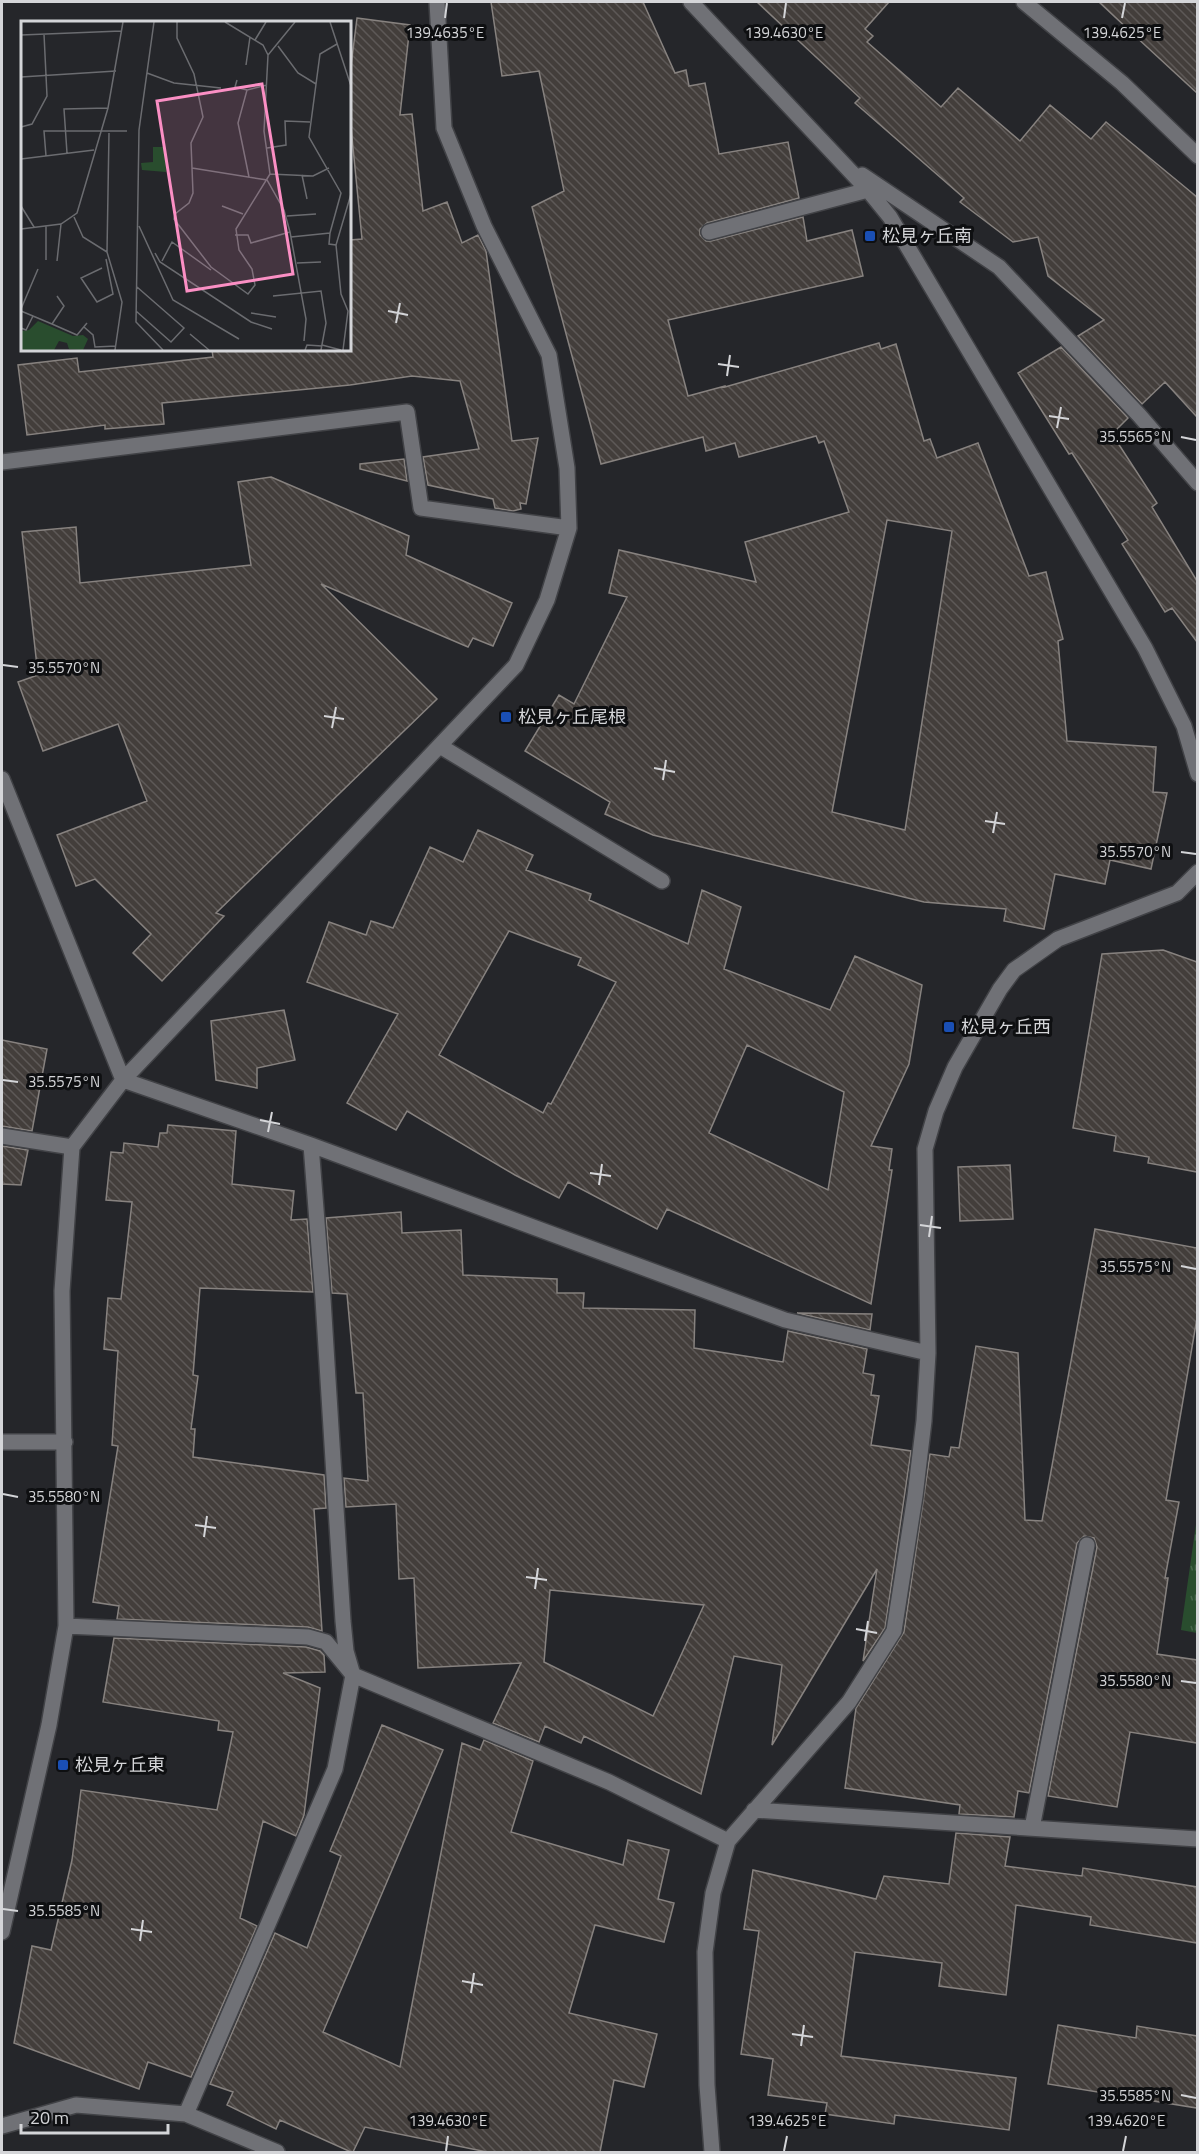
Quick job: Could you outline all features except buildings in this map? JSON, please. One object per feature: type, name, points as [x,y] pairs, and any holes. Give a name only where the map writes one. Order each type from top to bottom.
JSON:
[{"type":"street","points":[[2,1932],[49,1725],[66,1626],[62,1291],[72,1147],[123,1080],[516,665],[547,600],[569,528],[567,468],[549,355],[484,226],[444,128],[437,2]]},
{"type":"street","points":[[691,2],[868,190],[890,217],[1145,648],[1184,726],[1197,774]]},
{"type":"street","points":[[1024,2],[1122,83],[1197,156]]},
{"type":"street","points":[[836,157],[999,267],[1139,415],[1197,483]]},
{"type":"street","points":[[709,232],[868,190]]},
{"type":"street","points":[[2,462],[407,412],[421,508],[569,528]]},
{"type":"street","points":[[440,746],[662,881]]},
{"type":"street","points":[[2,779],[123,1080],[311,1145],[785,1320],[928,1353]]},
{"type":"street","points":[[712,2152],[707,2085],[705,1952],[713,1893],[728,1841],[849,1702],[894,1631],[924,1421],[928,1353],[925,1149],[936,1111],[955,1067],[1000,989],[1014,970],[1058,939],[1177,893],[1197,872]]},
{"type":"street","points":[[2,1136],[72,1147]]},
{"type":"street","points":[[186,2114],[335,1769],[353,1675],[346,1651],[343,1621],[311,1145]]},
{"type":"street","points":[[2,1442],[65,1442]]},
{"type":"street","points":[[1032,1828],[1087,1545]]},
{"type":"street","points":[[66,1626],[308,1637],[326,1642],[353,1675],[609,1782],[728,1841]]},
{"type":"street","points":[[754,1810],[1197,1839]]},
{"type":"street","points":[[2,2126],[76,2105],[186,2114],[277,2152]]},
{"type":"green space","points":[[1197,1517],[1198,1633],[1181,1630]]},
{"type":"place","name":"松見ヶ丘南","points":[[870,236]]},
{"type":"place","name":"松見ヶ丘尾根","points":[[506,717]]},
{"type":"place","name":"松見ヶ丘西","points":[[949,1027]]},
{"type":"place","name":"松見ヶ丘東","points":[[63,1765]]}]
